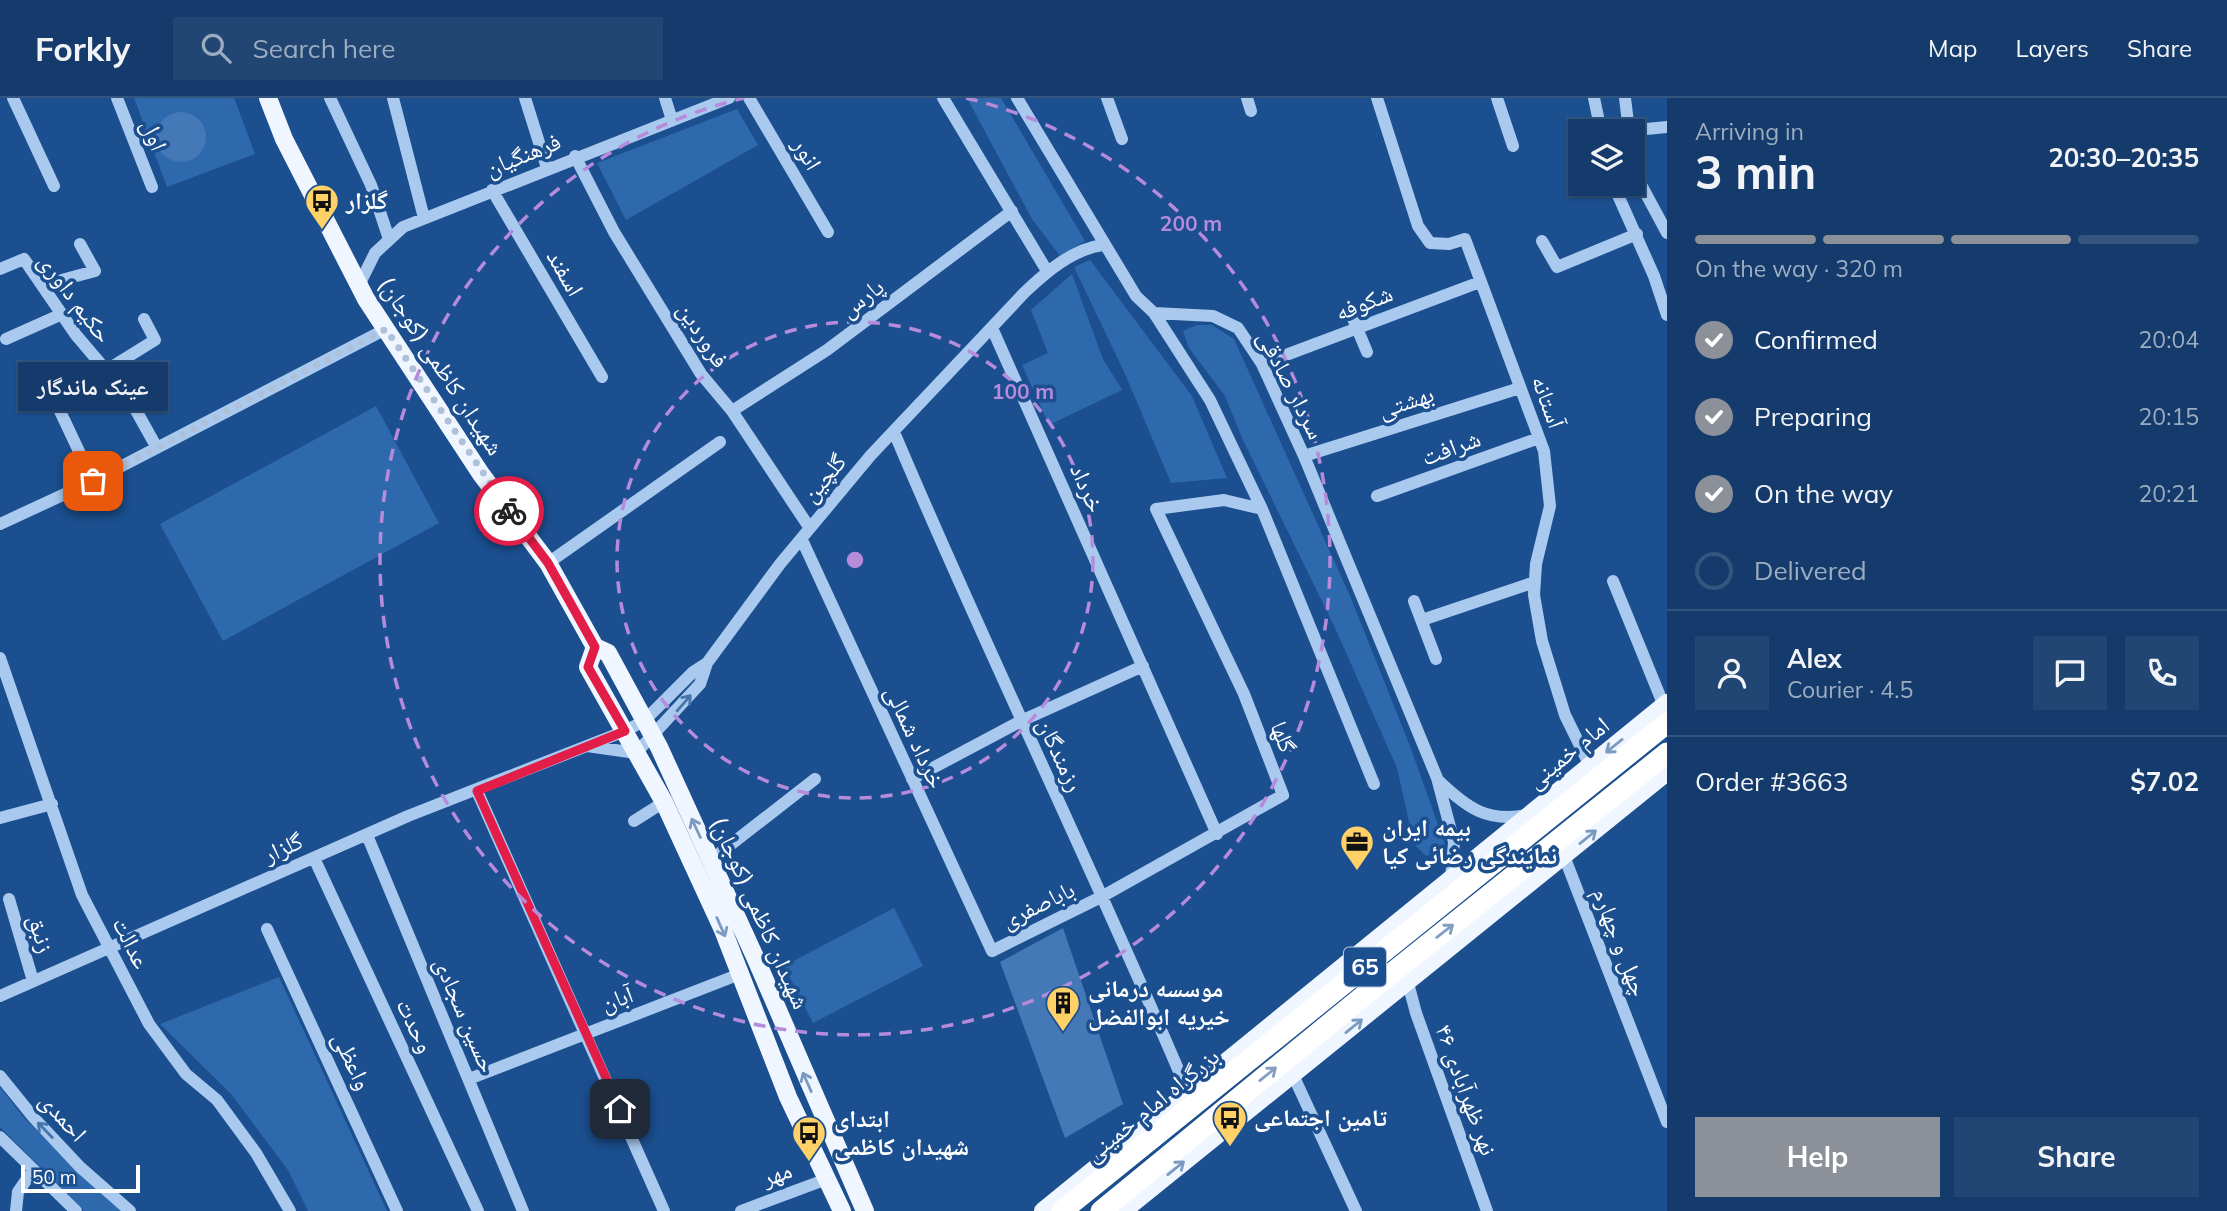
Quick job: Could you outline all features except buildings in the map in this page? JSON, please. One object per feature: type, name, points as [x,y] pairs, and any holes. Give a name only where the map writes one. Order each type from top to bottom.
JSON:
[{"type":"highway","name":"بزرگراه امام خمینی","points":[[1062,1211],[1666,711]]},
{"type":"highway","name":"بزرگراه امام خمینی","points":[[1101,1211],[1372,989],[1667,754]]},
{"type":"main road","name":"شهیدان کاظمی (کوجان)","points":[[268,98],[284,139],[359,285],[481,474],[548,563],[595,647],[608,653],[654,738],[711,860],[865,1211]]},
{"type":"main road","name":"شهیدان کاظمی (کوجان)","points":[[595,647],[588,667],[664,802],[740,974],[788,1097],[842,1211]]},
{"type":"main road","name":"امام خمینی","points":[[1043,1211],[1189,1095],[1590,766],[1666,711]]},
{"type":"main road","points":[[1123,1211],[1667,772]]},
{"type":"street","points":[[13,98],[54,186]]},
{"type":"street","name":"اول","points":[[117,98],[152,187]]},
{"type":"street","points":[[330,98],[371,185],[389,239]]},
{"type":"street","points":[[393,98],[424,218]]},
{"type":"street","points":[[525,98],[547,168]]},
{"type":"street","points":[[664,98],[672,120]]},
{"type":"street","name":"فرهنگیان","points":[[359,285],[375,253],[402,227],[575,156],[730,98]]},
{"type":"street","name":"انور","points":[[749,98],[828,232]]},
{"type":"street","points":[[943,98],[1047,271]]},
{"type":"street","points":[[1017,98],[1103,245],[1136,296],[1154,313],[1210,400],[1262,509],[1374,784]]},
{"type":"street","points":[[1107,98],[1122,139]]},
{"type":"street","name":"آستانه","points":[[1377,98],[1418,226],[1430,243],[1449,244],[1465,239],[1544,452],[1550,506],[1536,564],[1535,582],[1542,641],[1565,715],[1590,766]]},
{"type":"street","points":[[1497,98],[1513,146]]},
{"type":"street","points":[[1594,98],[1598,119]]},
{"type":"street","points":[[1625,98],[1627,119]]},
{"type":"street","points":[[1645,129],[1667,127]]},
{"type":"street","name":"فروردین","points":[[575,156],[614,232],[701,374],[732,411],[810,527]]},
{"type":"street","name":"اسفند","points":[[492,190],[602,377]]},
{"type":"street","points":[[1645,192],[1667,233]]},
{"type":"street","points":[[1620,196],[1637,234],[1667,315]]},
{"type":"street","name":"پارس","points":[[732,411],[827,350],[1012,211]]},
{"type":"street","points":[[1542,240],[1557,267],[1637,234]]},
{"type":"street","points":[[43,285],[94,271],[80,244]]},
{"type":"street","name":"گلچین","points":[[625,731],[644,721],[693,671],[707,663],[810,527],[894,432],[1047,271],[1093,247],[1103,245]]},
{"type":"street","name":"حکیم داوری","points":[[0,269],[24,259],[105,371],[128,396],[157,448]]},
{"type":"street","name":"شکوفه","points":[[1262,364],[1480,282]]},
{"type":"street","points":[[1349,309],[1367,352]]},
{"type":"street","name":"سردار صادقی","points":[[1154,313],[1213,316],[1238,328],[1262,364],[1304,456],[1437,778],[1454,842],[1451,879]]},
{"type":"street","points":[[6,339],[62,314]]},
{"type":"street","points":[[105,371],[155,340],[144,318]]},
{"type":"street","name":"خرداد","points":[[992,328],[1217,834]]},
{"type":"street","points":[[0,524],[93,481],[386,329]]},
{"type":"street","name":"بهشتی","points":[[1304,456],[1520,388]]},
{"type":"street","points":[[51,392],[93,481]]},
{"type":"street","name":"رزمندگان","points":[[894,432],[961,590],[1103,896],[1189,1095]]},
{"type":"street","name":"شرافت","points":[[1377,496],[1539,438]]},
{"type":"street","points":[[548,563],[720,442]]},
{"type":"street","name":"گلها","points":[[1103,896],[1283,795],[1244,694],[1156,509],[1224,499],[1262,509]]},
{"type":"street","name":"خرداد شمالی","points":[[802,540],[992,951]]},
{"type":"street","points":[[1613,581],[1666,711]]},
{"type":"street","points":[[1422,620],[1535,582]]},
{"type":"street","points":[[1414,601],[1436,659]]},
{"type":"street","name":"عدالت","points":[[0,658],[82,895],[149,1024],[186,1074],[217,1100],[256,1153],[290,1211]]},
{"type":"street","points":[[587,746],[636,753],[654,738],[700,684],[707,663]]},
{"type":"street","points":[[912,779],[1021,721],[1143,666]]},
{"type":"street","name":"گلزار","points":[[0,996],[367,835],[625,731]]},
{"type":"street","points":[[1437,778],[1475,810],[1504,820],[1530,815]]},
{"type":"street","points":[[711,860],[815,779]]},
{"type":"street","points":[[477,791],[587,1032],[664,1211]]},
{"type":"street","points":[[634,821],[664,802]]},
{"type":"street","points":[[0,818],[52,804]]},
{"type":"street","name":"حسین سجادی","points":[[367,835],[523,1211]]},
{"type":"street","name":"چهل و چهارم","points":[[1564,856],[1667,1122]]},
{"type":"street","name":"وحدت","points":[[314,858],[478,1211]]},
{"type":"street","name":"باباصفری","points":[[992,951],[1103,896]]},
{"type":"street","name":"زنبق","points":[[9,899],[33,981]]},
{"type":"street","name":"واعظی","points":[[267,929],[397,1211]]},
{"type":"street","name":"آبان","points":[[469,1079],[740,974]]},
{"type":"street","name":"نهر ظهرآبادی ۴۶","points":[[1408,983],[1416,1013],[1487,1211]]},
{"type":"street","points":[[1293,1074],[1356,1211]]},
{"type":"street","name":"احمدی","points":[[0,1076],[52,1138],[130,1211]]},
{"type":"street","points":[[0,1137],[76,1211]]},
{"type":"street","points":[[16,1211],[18,1192],[33,1170]]},
{"type":"street","name":"مهر","points":[[741,1211],[827,1179]]},
{"type":"shaded area","points":[[134,98],[234,98],[255,154],[167,187]]},
{"type":"shaded area","points":[[967,98],[1001,98],[1085,241],[1060,256],[1032,219]]},
{"type":"shaded area","points":[[737,109],[758,145],[626,220],[597,163]]},
{"type":"shaded area","points":[[1090,260],[1192,396],[1227,478],[1171,483],[1125,374],[1074,267]]},
{"type":"shaded area","points":[[1072,274],[1103,359],[1122,390],[1049,425],[1022,365],[1048,353],[1031,310]]},
{"type":"shaded area","points":[[1197,325],[1212,325],[1234,339],[1350,596],[1410,746],[1446,847],[1426,856],[1414,844],[1397,768],[1336,630],[1243,440],[1225,396],[1189,348],[1183,331]]},
{"type":"shaded area","points":[[376,406],[439,523],[223,641],[160,524]]},
{"type":"shaded area","points":[[894,908],[923,966],[813,1023],[784,966]]},
{"type":"shaded area","points":[[279,977],[387,1211],[308,1211],[288,1170],[231,1094],[160,1024]]},
{"type":"shaded area","points":[[0,1087],[24,1118],[121,1211],[84,1211],[0,1127]]},
{"type":"way so far","points":[[93,481],[386,329],[481,474],[509,511]]},
{"type":"place","name":"گلزار","points":[[322,231]]},
{"type":"place","name":"عینک ماندگار","points":[[93,481]]},
{"type":"place","name":"بیمه ایران نمایندگی رضائی کيا","points":[[1357,872]]},
{"type":"place","name":"موسسه درمانی خیریه ابوالفضل","points":[[1063,1033]]},
{"type":"place","name":"تامین اجتماعی","points":[[1230,1148]]},
{"type":"place","name":"ابتدای شهیدان کاظمی","points":[[809,1163]]},
{"type":"route","points":[[509,511],[548,563],[595,647],[588,667],[625,731],[477,791],[620,1109]]}]
